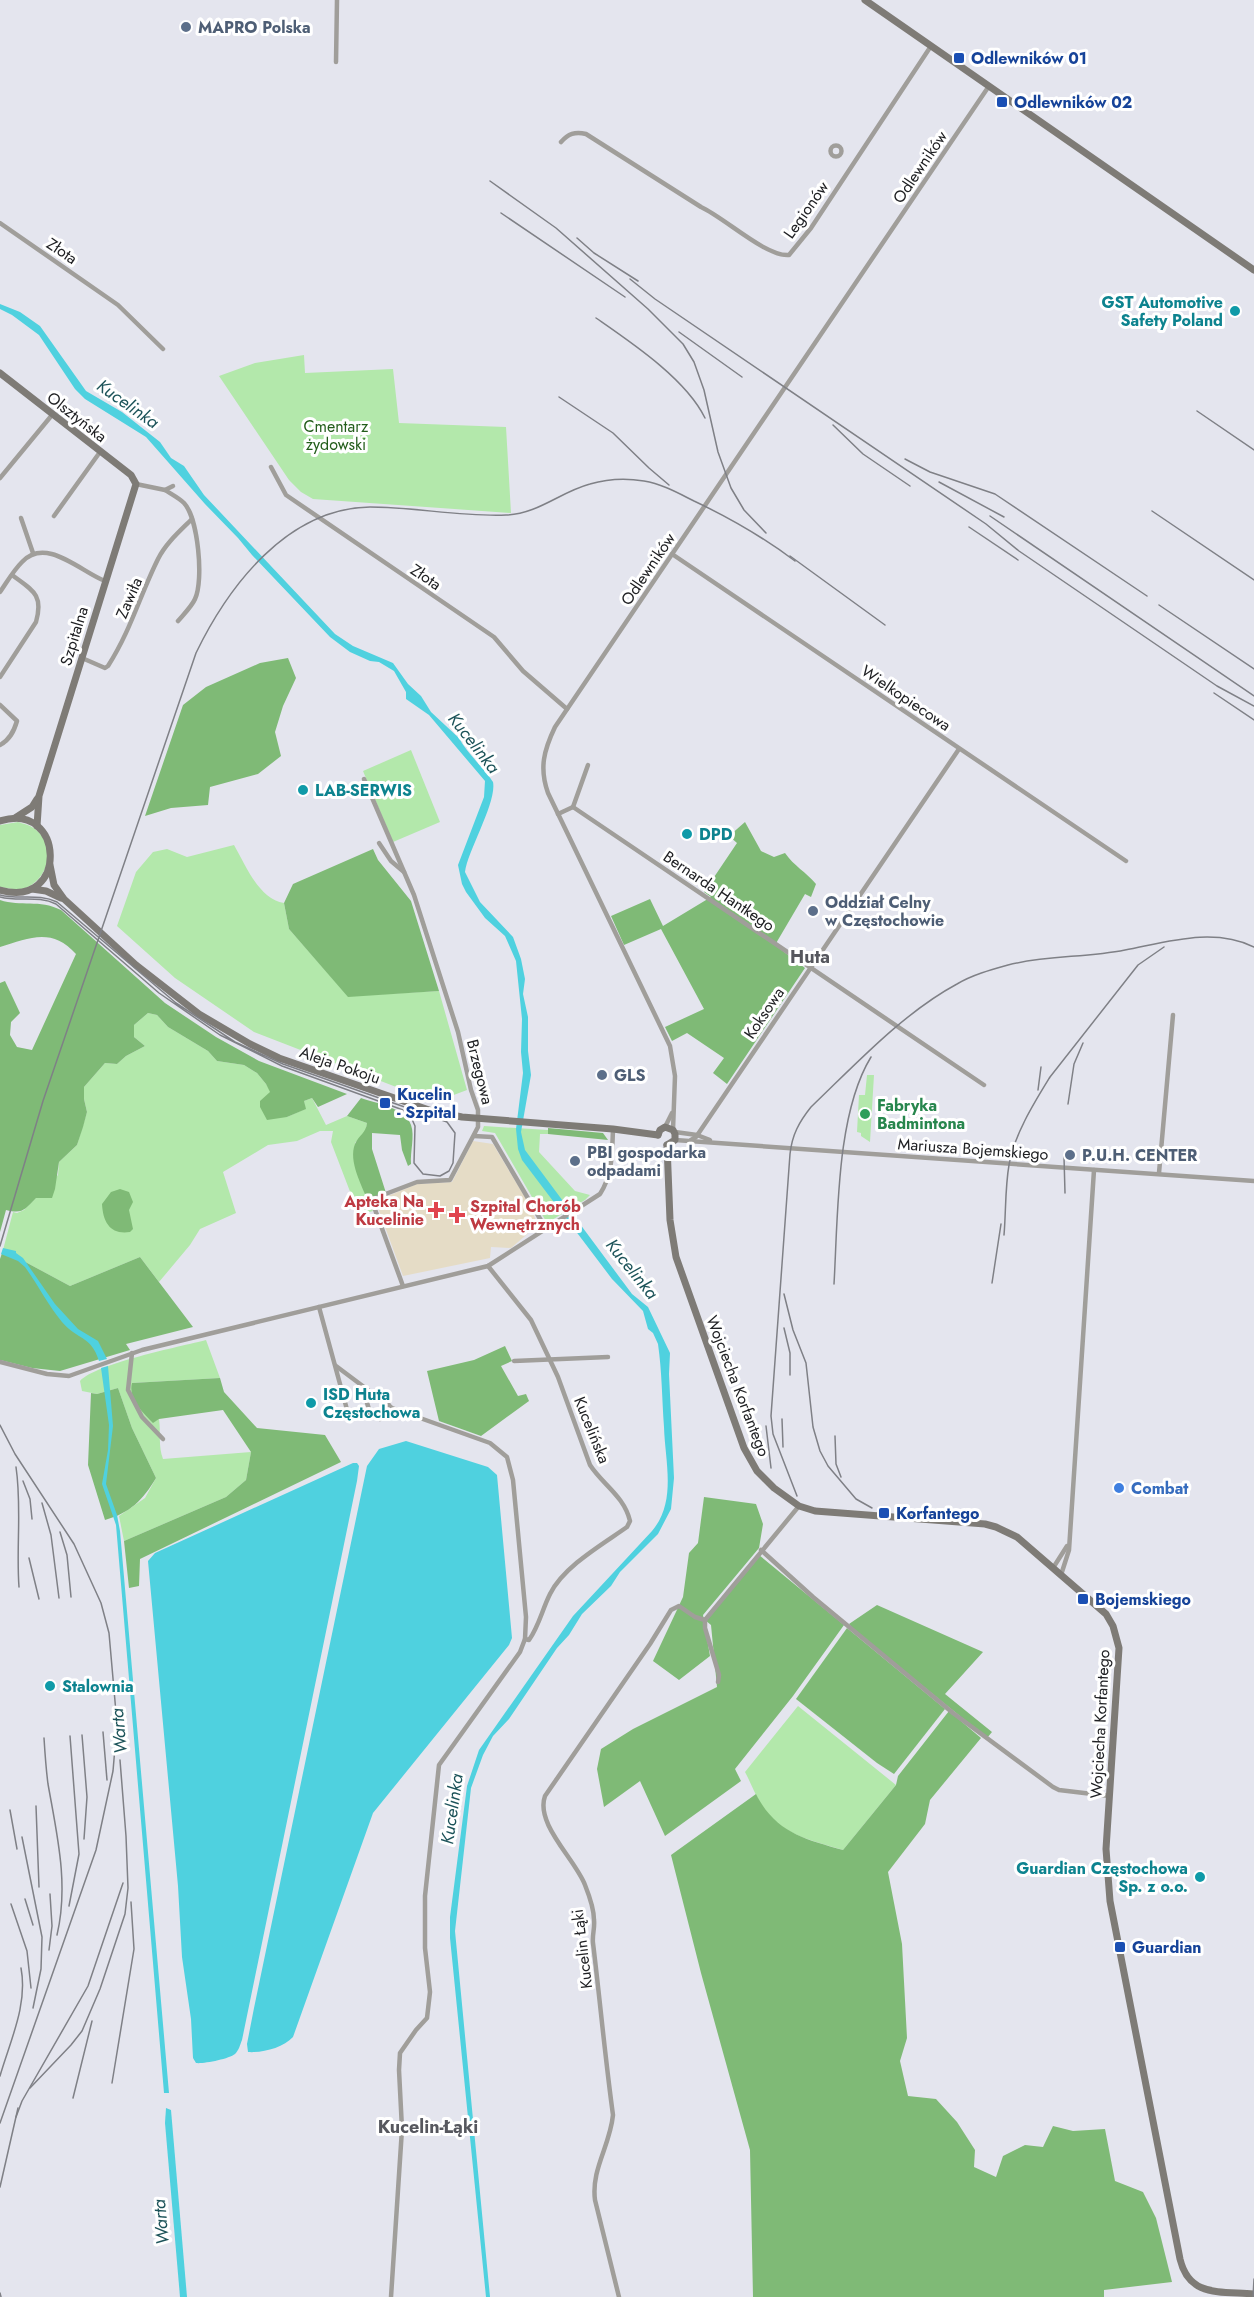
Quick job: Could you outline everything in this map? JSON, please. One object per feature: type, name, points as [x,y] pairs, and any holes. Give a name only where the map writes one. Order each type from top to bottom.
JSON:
[{"type":"street","points":[[336,0],[336,63]]},
{"type":"street","points":[[866,0],[1254,270]]},
{"type":"street","name":"Legionów","points":[[561,142],[567,135],[586,134],[714,213],[767,249],[779,255],[789,255],[812,228],[931,46]]},
{"type":"street","name":"Odlewników","points":[[672,1132],[675,1076],[670,1046],[544,781],[543,762],[546,746],[567,709],[988,86]]},
{"type":"street","name":"Złota","points":[[0,223],[118,305],[164,349]]},
{"type":"street","name":"Olsztyńska","points":[[0,373],[130,475],[136,484]]},
{"type":"street","points":[[0,478],[52,415]]},
{"type":"street","points":[[54,516],[100,452]]},
{"type":"street","points":[[0,466],[6,471]]},
{"type":"street","name":"Złota","points":[[271,467],[286,495],[494,637],[523,671],[567,709]]},
{"type":"street","points":[[136,484],[165,490],[184,503],[195,525],[198,591],[195,600],[178,621]]},
{"type":"street","name":"Szpitalna","points":[[37,826],[39,796],[136,484]]},
{"type":"street","points":[[165,490],[173,486]]},
{"type":"street","points":[[21,518],[33,553]]},
{"type":"street","name":"Zawiła","points":[[82,658],[105,668],[108,666],[124,641],[159,557],[170,541],[192,519]]},
{"type":"street","points":[[0,592],[22,561],[33,553],[46,552],[105,581]]},
{"type":"street","name":"Wielkopiecowa","points":[[672,554],[1126,861]]},
{"type":"street","points":[[0,677],[36,622],[39,612],[39,598],[36,592],[12,575]]},
{"type":"street","points":[[0,705],[17,721],[11,736],[0,746]]},
{"type":"street","name":"Koksowa","points":[[689,1140],[697,1134],[960,749]]},
{"type":"street","points":[[558,814],[573,807],[588,765]]},
{"type":"street","name":"Brzegowa","points":[[364,779],[414,895],[458,1032],[471,1090],[478,1110],[478,1127],[450,1180],[417,1182],[375,1198],[373,1204],[404,1286]]},
{"type":"street","name":"Szpitalna","points":[[15,818],[32,807],[39,796]]},
{"type":"street","name":"Bernarda Hantkego","points":[[573,807],[984,1085]]},
{"type":"street","points":[[1,820],[15,818],[37,826]]},
{"type":"street","name":"Aleja Pokoju","points":[[37,826],[49,841],[52,854],[50,866],[54,885],[64,899],[178,1000],[250,1044],[313,1071],[432,1111],[478,1120],[613,1129],[658,1135]]},
{"type":"street","name":"Brzegowa","points":[[379,843],[391,861],[404,872]]},
{"type":"street","points":[[32,889],[42,881],[50,866]]},
{"type":"street","name":"Aleja Pokoju","points":[[0,890],[16,893],[32,889],[46,891],[64,899]]},
{"type":"street","points":[[1159,1173],[1173,1016]]},
{"type":"street","points":[[0,1362],[47,1374],[69,1376],[132,1353],[488,1266],[600,1194],[611,1170],[613,1129]]},
{"type":"street","points":[[660,1130],[672,1132],[667,1145],[660,1142],[658,1135],[660,1130]]},
{"type":"street","name":"Mariusza Bojemskiego","points":[[672,1132],[697,1134],[712,1141]]},
{"type":"street","name":"Mariusza Bojemskiego","points":[[672,1132],[689,1140],[757,1146],[1254,1181]]},
{"type":"street","points":[[474,1136],[492,1137],[546,1229]]},
{"type":"street","name":"Wojciecha Korfantego","points":[[667,1145],[670,1220],[674,1251],[747,1455],[774,1488],[799,1506],[822,1512],[996,1527],[1017,1537],[1106,1614],[1117,1635],[1118,1664],[1109,1796],[1107,1866],[1114,1924],[1183,2272],[1189,2282],[1199,2289],[1254,2294]]},
{"type":"street","points":[[1061,1575],[1066,1564],[1069,1541],[1094,1170]]},
{"type":"street","name":"Kucelińska","points":[[488,1266],[531,1320],[550,1359],[590,1465],[597,1475],[618,1494],[630,1521],[627,1527],[589,1553],[566,1574],[551,1592],[536,1630],[528,1640],[525,1639]]},
{"type":"street","points":[[319,1307],[349,1418]]},
{"type":"street","points":[[132,1353],[128,1390],[136,1408],[163,1439]]},
{"type":"street","points":[[514,1361],[608,1357]]},
{"type":"street","points":[[336,1366],[389,1406],[490,1443],[507,1457],[513,1480],[526,1617],[525,1639],[520,1652],[439,1765],[425,1896],[425,1948],[430,1992],[427,2018],[400,2053],[402,2129],[391,2297]]},
{"type":"street","points":[[362,1386],[371,1416],[380,1419],[389,1406]]},
{"type":"street","points":[[718,1682],[719,1675],[705,1628],[705,1620],[799,1506]]},
{"type":"street","points":[[1053,1568],[1066,1551],[1069,1541]]},
{"type":"street","points":[[762,1550],[821,1604],[953,1713],[1053,1787],[1059,1790],[1109,1796]]},
{"type":"street","name":"Kucelin Łąki","points":[[619,2297],[593,2185],[612,2129],[613,2115],[592,1939],[594,1919],[586,1887],[548,1825],[542,1811],[542,1804],[545,1796],[671,1610],[679,1606],[695,1617],[705,1620]]},
{"type":"shaded area","name":"Szpital Chorób Wewnętrznych","points":[[473,1141],[493,1144],[529,1204],[538,1225],[511,1248],[491,1247],[490,1258],[403,1276],[377,1205],[378,1200],[417,1184],[452,1182]]},
{"type":"green space","name":"Cmentarz żydowski","points":[[304,355],[305,373],[393,369],[399,423],[506,427],[511,513],[313,499],[301,492],[289,480],[219,376],[255,363]]},
{"type":"green space","points":[[288,658],[296,678],[283,706],[275,732],[281,756],[258,774],[210,787],[208,805],[171,808],[145,816],[183,705],[206,687],[260,663]]},
{"type":"green space","points":[[411,750],[440,822],[393,842],[363,771]]},
{"type":"green space","points":[[18,822],[33,828],[42,836],[48,853],[44,871],[39,878],[32,885],[18,890],[0,887],[0,825]]},
{"type":"green space","points":[[745,822],[761,851],[774,857],[785,853],[816,884],[811,897],[805,894],[775,945],[805,968],[727,1084],[713,1073],[724,1058],[687,1033],[672,1041],[665,1027],[704,1009],[661,929],[624,945],[611,916],[650,899],[663,926],[711,897],[704,892],[737,843],[729,836]]},
{"type":"green space","points":[[234,845],[260,888],[275,900],[284,903],[289,929],[348,996],[439,991],[467,1090],[435,1102],[254,1032],[175,978],[117,926],[136,872],[153,852],[167,849],[187,857]]},
{"type":"green space","points":[[373,849],[378,860],[411,901],[439,991],[348,997],[289,929],[284,903],[293,884]]},
{"type":"green space","points":[[0,900],[45,905],[61,910],[165,1003],[216,1037],[259,1061],[347,1094],[318,1107],[312,1098],[304,1101],[306,1109],[287,1117],[267,1120],[260,1107],[260,1101],[270,1092],[257,1073],[244,1065],[217,1061],[208,1051],[168,1027],[157,1015],[148,1013],[134,1025],[134,1037],[145,1046],[126,1056],[117,1064],[105,1063],[84,1087],[87,1112],[83,1127],[77,1145],[59,1162],[52,1198],[36,1198],[20,1211],[6,1210],[0,1232],[0,983],[5,981],[20,1013],[11,1022],[10,1035],[17,1047],[32,1050],[76,954],[58,940],[40,937],[0,947]]},
{"type":"green space","points":[[148,1013],[157,1015],[168,1027],[208,1051],[217,1061],[244,1065],[257,1073],[287,1117],[305,1109],[304,1101],[312,1098],[326,1125],[347,1116],[367,1123],[366,1131],[355,1143],[368,1201],[373,1211],[359,1215],[331,1142],[333,1131],[320,1131],[297,1141],[268,1145],[223,1172],[236,1213],[200,1229],[190,1245],[159,1282],[140,1257],[70,1286],[3,1250],[13,1212],[24,1210],[58,1175],[59,1162],[77,1145],[87,1112],[84,1087],[105,1063],[117,1064],[126,1056],[145,1046],[134,1037],[134,1025]]},
{"type":"green space","name":"Fabryka Badmintona","points":[[867,1075],[874,1075],[870,1142],[857,1132],[859,1095],[865,1095]]},
{"type":"green space","points":[[361,1098],[403,1114],[411,1125],[413,1134],[411,1164],[408,1166],[402,1150],[400,1135],[372,1133],[372,1149],[386,1193],[368,1201],[353,1158],[355,1144],[367,1123],[347,1116]]},
{"type":"green space","points":[[484,1126],[548,1130],[548,1134],[540,1134],[539,1152],[575,1191],[590,1195],[547,1223],[495,1133],[482,1131]]},
{"type":"green space","points":[[548,1128],[603,1133],[608,1140],[548,1134]]},
{"type":"green space","points":[[120,1189],[129,1192],[133,1202],[129,1210],[133,1229],[130,1232],[118,1232],[109,1226],[104,1217],[102,1204],[111,1192]]},
{"type":"green space","points":[[3,1250],[70,1286],[140,1257],[193,1327],[126,1344],[130,1350],[60,1371],[32,1368],[0,1360],[0,1259]]},
{"type":"green space","points":[[206,1340],[220,1378],[132,1383],[153,1422],[159,1419],[163,1459],[251,1452],[246,1480],[226,1497],[124,1541],[119,1516],[145,1498],[156,1478],[132,1428],[118,1388],[97,1394],[82,1391],[80,1381],[89,1374],[120,1362]]},
{"type":"green space","points":[[505,1346],[512,1361],[501,1366],[518,1396],[526,1394],[529,1401],[481,1436],[439,1421],[427,1371],[474,1360]]},
{"type":"green space","points":[[220,1378],[224,1392],[257,1428],[325,1435],[341,1462],[140,1559],[139,1586],[129,1588],[124,1541],[226,1497],[246,1480],[251,1452],[223,1410],[159,1419],[153,1423],[134,1400],[132,1383]]},
{"type":"green space","points":[[118,1388],[132,1428],[156,1478],[135,1505],[122,1514],[105,1520],[88,1465],[91,1393],[97,1394]]},
{"type":"green space","points":[[704,1497],[756,1504],[763,1524],[759,1548],[703,1615],[710,1656],[679,1680],[653,1661],[683,1597],[689,1553],[698,1543]]},
{"type":"green space","points":[[759,1555],[844,1625],[793,1696],[735,1769],[741,1781],[665,1836],[640,1781],[604,1807],[597,1769],[601,1749],[633,1729],[717,1687],[711,1625],[705,1620]]},
{"type":"green space","points":[[877,1605],[983,1652],[945,1694],[992,1732],[987,1738],[849,1624]]},
{"type":"green space","points":[[847,1628],[945,1709],[894,1774],[796,1699]]},
{"type":"green space","points":[[798,1706],[896,1785],[843,1850],[809,1840],[777,1823],[762,1806],[745,1772]]},
{"type":"green space","points":[[949,1711],[981,1738],[930,1800],[925,1824],[888,1872],[902,1944],[907,2038],[900,2061],[908,2096],[936,2099],[957,2122],[975,2150],[974,2167],[996,2177],[1003,2156],[1025,2145],[1043,2147],[1053,2126],[1073,2131],[1105,2129],[1115,2181],[1143,2192],[1156,2218],[1172,2282],[1104,2290],[1104,2297],[753,2297],[750,2150],[671,1855],[756,1794],[772,1817],[782,1826],[803,1837],[843,1850],[896,1785],[898,1776]]},
{"type":"water","points":[[0,304],[20,312],[40,326],[86,391],[122,412],[160,442],[171,458],[184,466],[204,495],[335,634],[353,646],[393,663],[408,684],[421,696],[431,712],[460,739],[493,782],[491,801],[465,872],[480,902],[513,937],[521,959],[525,979],[523,994],[528,1017],[531,1075],[521,1132],[525,1150],[632,1294],[648,1307],[670,1353],[674,1478],[671,1509],[658,1534],[582,1614],[509,1719],[493,1736],[483,1755],[471,1788],[455,1931],[490,2297],[486,2297],[450,1938],[450,1917],[467,1786],[479,1750],[573,1616],[652,1531],[660,1519],[665,1507],[668,1481],[658,1344],[653,1333],[648,1329],[643,1311],[612,1279],[522,1160],[518,1149],[516,1129],[523,1073],[522,1019],[516,961],[505,936],[485,918],[466,892],[458,865],[484,797],[485,781],[429,715],[406,699],[406,692],[394,671],[379,662],[370,661],[350,652],[330,637],[205,504],[146,437],[85,399],[75,389],[39,335],[0,309]]},
{"type":"water","points":[[3,1248],[16,1251],[23,1258],[55,1304],[78,1329],[98,1341],[107,1359],[99,1361],[92,1346],[62,1322],[25,1267],[18,1261],[1,1254]]},
{"type":"water","points":[[108,1366],[113,1426],[106,1484],[120,1531],[169,2093],[164,2093],[116,1525],[102,1484],[108,1450],[109,1425],[101,1368]]},
{"type":"water","points":[[406,1441],[488,1467],[497,1475],[512,1638],[509,1645],[373,1813],[293,2037],[272,2049],[248,2052],[247,2044],[254,2008],[367,1466],[379,1449]]},
{"type":"water","points":[[353,1463],[359,1466],[357,1481],[242,2040],[232,2056],[216,2061],[196,2063],[193,2058],[191,2019],[182,1957],[178,1886],[148,1561],[155,1553]]},
{"type":"water","points":[[166,2108],[171,2110],[187,2297],[180,2297],[165,2123]]},
{"type":"tram line","points":[[0,895],[43,898],[57,902],[176,1003],[235,1042],[283,1064],[447,1122],[455,1133],[453,1163],[449,1171],[440,1176],[423,1174],[414,1163],[415,1126],[411,1117],[403,1110],[282,1066],[220,1035],[159,993],[56,904],[42,900],[0,897]]},
{"type":"railway","points":[[490,181],[556,228],[648,309],[683,344],[694,362],[704,390],[718,452],[731,488],[744,510],[766,533]]},
{"type":"railway","points":[[501,213],[625,297]]},
{"type":"railway","points":[[577,238],[594,253],[638,281]]},
{"type":"railway","points":[[630,279],[655,299],[986,524],[1019,551],[1217,686],[1254,706]]},
{"type":"railway","points":[[596,318],[641,350],[672,376],[685,389],[705,418]]},
{"type":"railway","points":[[679,332],[742,377]]},
{"type":"railway","points":[[559,397],[613,433],[669,485]]},
{"type":"railway","points":[[1197,411],[1254,450]]},
{"type":"railway","points":[[833,425],[863,454],[910,486]]},
{"type":"railway","points":[[905,459],[930,472],[995,494],[1147,596]]},
{"type":"railway","points":[[0,1246],[43,1101],[196,653],[226,602],[244,577],[265,555],[288,536],[313,521],[340,511],[387,507],[472,515],[518,514],[590,484],[623,479],[651,482],[676,492],[746,528],[795,561]]},
{"type":"railway","points":[[939,482],[1004,517]]},
{"type":"railway","points":[[1152,511],[1254,580]]},
{"type":"railway","points":[[990,516],[1254,696]]},
{"type":"railway","points":[[969,527],[1018,560]]},
{"type":"railway","points":[[790,556],[885,625]]},
{"type":"railway","points":[[1159,605],[1254,669]]},
{"type":"railway","points":[[1214,693],[1254,720]]},
{"type":"railway","points":[[797,1496],[773,1434],[771,1416],[790,1154],[797,1129],[811,1107],[880,1041],[918,1010],[957,984],[981,973],[1022,962],[1110,953],[1190,938],[1222,938],[1254,947]]},
{"type":"railway","points":[[1004,1235],[1009,1165],[1015,1142],[1031,1108],[1050,1077],[1138,965],[1164,947]]},
{"type":"railway","points":[[1068,1104],[1074,1064],[1083,1043]]},
{"type":"railway","points":[[834,1284],[838,1198],[845,1136],[851,1107],[871,1057]]},
{"type":"railway","points":[[1038,1090],[1041,1067]]},
{"type":"railway","points":[[1064,1157],[1065,1193]]},
{"type":"railway","points":[[992,1283],[1001,1224]]},
{"type":"railway","points":[[784,1294],[793,1330],[806,1363],[813,1427],[820,1451],[828,1466],[856,1499],[872,1508]]},
{"type":"railway","points":[[784,1328],[790,1353],[790,1375]]},
{"type":"railway","points":[[782,1419],[783,1447]]},
{"type":"railway","points":[[0,1425],[15,1454],[74,1544],[101,1603],[109,1633],[117,1724],[113,1771],[96,1850],[0,2123]]},
{"type":"railway","points":[[766,1426],[771,1468]]},
{"type":"railway","points":[[835,1436],[836,1464],[841,1477]]},
{"type":"railway","points":[[16,1467],[19,1497],[19,1587]]},
{"type":"railway","points":[[23,1481],[30,1499],[32,1519]]},
{"type":"railway","points":[[42,1503],[51,1535],[59,1598]]},
{"type":"railway","points":[[60,1532],[67,1555],[71,1597]]},
{"type":"railway","points":[[29,1558],[39,1599]]},
{"type":"railway","points":[[103,1732],[107,1780]]},
{"type":"railway","points":[[82,1735],[87,1797],[84,1839]]},
{"type":"railway","points":[[69,1906],[79,1854],[70,1736]]},
{"type":"railway","points":[[44,1738],[48,1784],[62,1878],[57,1935]]},
{"type":"railway","points":[[30,2088],[82,2031],[100,1989],[125,1914],[128,1888],[120,1760]]},
{"type":"railway","points":[[36,1806],[39,1887]]},
{"type":"railway","points":[[10,1810],[17,1849]]},
{"type":"railway","points":[[22,1837],[42,1937],[41,1969],[33,2008]]},
{"type":"railway","points":[[16,2117],[22,2101],[88,1986],[123,1883]]},
{"type":"railway","points":[[49,1950],[52,1926],[50,1894]]},
{"type":"railway","points":[[25,1899],[33,1925]]},
{"type":"railway","points":[[112,2083],[134,1949],[131,1902]]},
{"type":"railway","points":[[11,1904],[27,1951],[31,1988]]},
{"type":"railway","points":[[0,2076],[20,2009],[23,1982],[21,1968]]},
{"type":"railway","points":[[73,2098],[92,2021]]},
{"type":"railway","points":[[0,2187],[18,2108]]},
{"type":"railway","points":[[1253,2297],[1254,2279]]},
{"type":"railway","points":[[0,2293],[1,2297]]},
{"type":"place","name":"MAPRO Polska","points":[[186,27]]},
{"type":"place","name":"Odlewników 01","points":[[959,58]]},
{"type":"place","name":"Odlewników 02","points":[[1002,102]]},
{"type":"place","name":"GST Automotive Safety Poland","points":[[1235,311]]},
{"type":"place","name":"LAB-SERWIS","points":[[303,790]]},
{"type":"place","name":"DPD","points":[[687,834]]},
{"type":"place","name":"Oddział Celny w Częstochowie","points":[[813,911]]},
{"type":"place","name":"GLS","points":[[602,1075]]},
{"type":"place","name":"Kucelin - Szpital","points":[[385,1103]]},
{"type":"place","name":"Fabryka Badmintona","points":[[865,1114]]},
{"type":"place","name":"P.U.H. CENTER","points":[[1070,1155]]},
{"type":"place","name":"PBI gospodarka odpadami","points":[[575,1161]]},
{"type":"place","name":"Apteka Na Kucelinie","points":[[436,1210]]},
{"type":"place","name":"Szpital Chorób Wewnętrznych","points":[[457,1215]]},
{"type":"place","name":"ISD Huta Częstochowa","points":[[311,1403]]},
{"type":"place","name":"Combat","points":[[1119,1488]]},
{"type":"place","name":"Korfantego","points":[[884,1513]]},
{"type":"place","name":"Bojemskiego","points":[[1083,1599]]},
{"type":"place","name":"Stalownia","points":[[50,1686]]},
{"type":"place","name":"Guardian Częstochowa Sp. z o.o.","points":[[1200,1877]]},
{"type":"place","name":"Guardian","points":[[1120,1947]]},
{"type":"district","name":"Huta","points":[[810,957]]},
{"type":"district","name":"Kucelin-Łąki","points":[[428,2127]]},
{"type":"water label","name":"Kucelinka","points":[[128,404]]},
{"type":"water label","name":"Kucelinka","points":[[474,743]]},
{"type":"water label","name":"Kucelinka","points":[[632,1269]]},
{"type":"water label","name":"Warta","points":[[119,1731]]},
{"type":"water label","name":"Kucelinka","points":[[452,1809]]},
{"type":"water label","name":"Warta","points":[[161,2222]]}]
